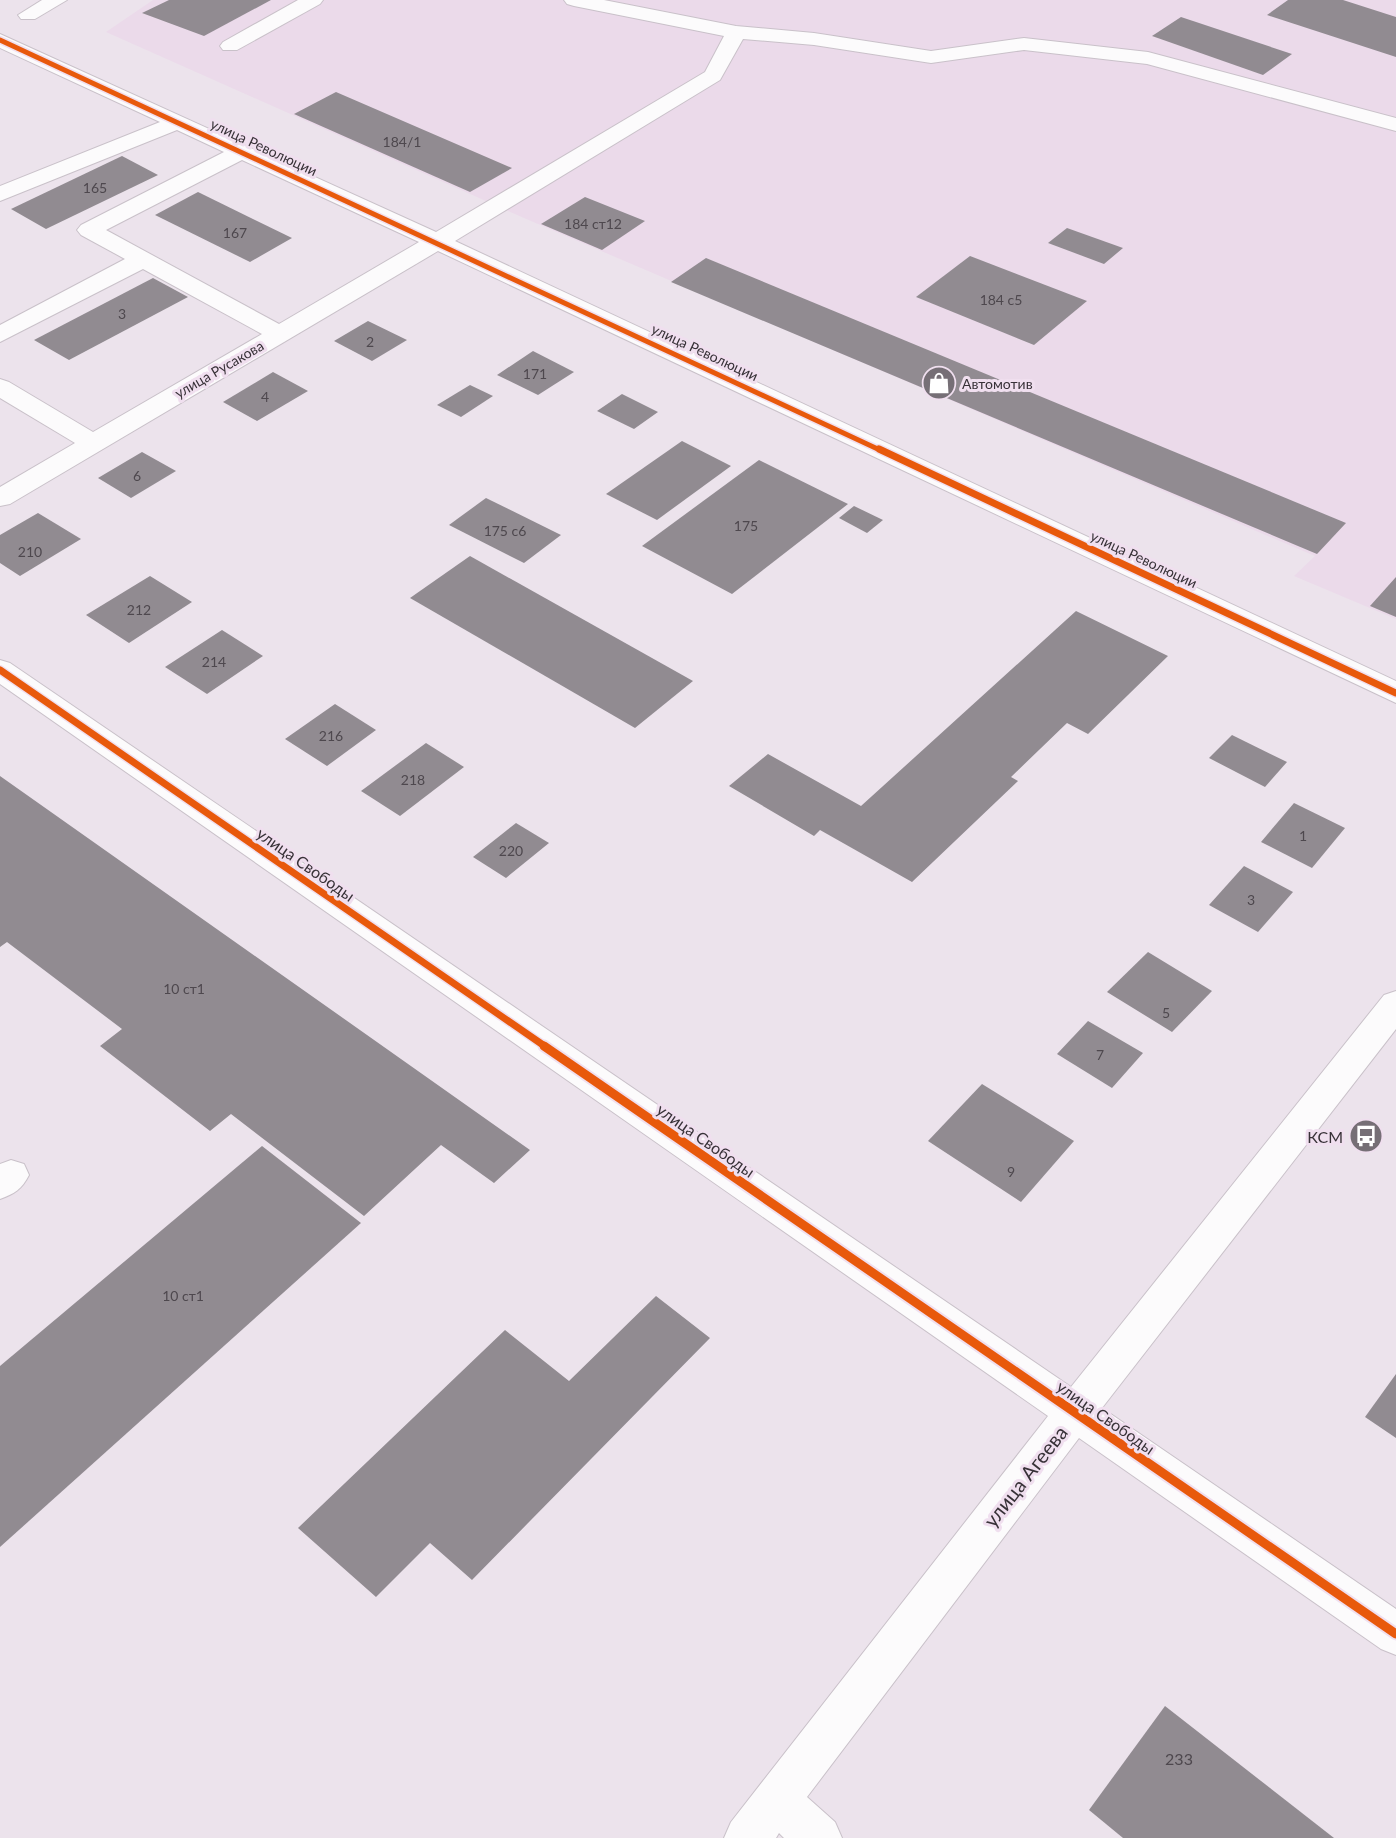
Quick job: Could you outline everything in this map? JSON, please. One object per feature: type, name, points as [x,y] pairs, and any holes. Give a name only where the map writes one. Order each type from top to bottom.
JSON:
[{"type":"street","points":[[28,15],[57,0]]},
{"type":"street","points":[[230,46],[314,0]]},
{"type":"street","points":[[574,0],[736,32],[814,39],[931,57],[1024,44],[1148,58],[1396,125]]},
{"type":"street","name":"улица Русакова","points":[[0,498],[438,242],[713,76],[736,32]]},
{"type":"street","name":"улица Революции","points":[[0,40],[438,242],[1396,693]]},
{"type":"street","points":[[0,194],[178,122]]},
{"type":"street","points":[[242,152],[89,230],[280,334]]},
{"type":"street","points":[[0,335],[143,260]]},
{"type":"street","points":[[0,387],[93,443]]},
{"type":"street","name":"улица Свободы","points":[[0,669],[1396,1634]]},
{"type":"street","name":"улица Агеева","points":[[747,1838],[1075,1412],[1396,1004]]},
{"type":"street","points":[[776,1800],[819,1838]]},
{"type":"shaded area","points":[[153,0],[1396,0],[1396,619],[1294,576],[1315,556],[524,218],[106,32]]},
{"type":"building","points":[[169,0],[271,0],[204,36],[142,13]]},
{"type":"building","points":[[1288,0],[1343,0],[1396,17],[1396,57],[1267,15]]},
{"type":"building","points":[[1181,17],[1292,54],[1263,75],[1152,36]]},
{"type":"building","points":[[336,92],[512,168],[470,192],[294,114]]},
{"type":"building","points":[[122,156],[158,175],[46,229],[11,209]]},
{"type":"building","points":[[198,192],[292,238],[250,262],[155,215]]},
{"type":"building","points":[[585,197],[645,221],[602,250],[541,224]]},
{"type":"building","points":[[1067,228],[1123,248],[1104,264],[1048,243]]},
{"type":"building","points":[[970,256],[1087,301],[1034,345],[916,297]]},
{"type":"building","points":[[706,258],[1346,523],[1317,554],[671,282]]},
{"type":"building","points":[[153,278],[188,297],[69,360],[34,340]]},
{"type":"building","points":[[368,321],[407,340],[372,361],[334,341]]},
{"type":"building","points":[[533,351],[574,372],[538,395],[497,375]]},
{"type":"building","points":[[273,372],[308,391],[257,421],[223,402]]},
{"type":"building","points":[[470,385],[493,396],[461,417],[437,405]]},
{"type":"building","points":[[622,394],[658,412],[634,429],[597,411]]},
{"type":"building","points":[[682,441],[731,466],[657,520],[606,494]]},
{"type":"building","points":[[142,452],[176,471],[131,498],[98,478]]},
{"type":"building","points":[[759,460],[848,504],[732,594],[642,546]]},
{"type":"building","points":[[486,498],[561,535],[524,563],[449,525]]},
{"type":"building","points":[[854,506],[883,520],[867,533],[839,518]]},
{"type":"building","points":[[38,513],[81,539],[20,576],[0,563],[0,535]]},
{"type":"building","points":[[470,556],[693,681],[635,728],[410,598]]},
{"type":"building","points":[[150,576],[192,602],[129,643],[86,615]]},
{"type":"building","points":[[1396,577],[1396,617],[1370,606]]},
{"type":"building","points":[[1076,611],[1168,656],[1088,734],[1067,723],[1011,777],[1018,781],[912,882],[820,830],[814,836],[729,786],[768,754],[861,806]]},
{"type":"building","points":[[222,630],[263,656],[207,694],[165,667]]},
{"type":"building","points":[[335,704],[376,730],[327,766],[285,739]]},
{"type":"building","points":[[1232,735],[1287,762],[1265,787],[1209,758]]},
{"type":"building","points":[[426,743],[464,767],[400,816],[361,791]]},
{"type":"building","points":[[0,776],[530,1150],[494,1183],[441,1145],[364,1216],[231,1114],[210,1131],[100,1046],[122,1029],[7,942],[0,947]]},
{"type":"building","points":[[1294,803],[1345,828],[1312,868],[1261,842]]},
{"type":"building","points":[[516,823],[549,843],[506,878],[473,857]]},
{"type":"building","points":[[1244,866],[1293,892],[1258,932],[1209,905]]},
{"type":"building","points":[[1148,952],[1212,991],[1172,1032],[1107,992]]},
{"type":"building","points":[[1088,1021],[1143,1053],[1112,1088],[1057,1054]]},
{"type":"building","points":[[982,1084],[1074,1141],[1021,1202],[928,1141]]},
{"type":"building","points":[[262,1146],[361,1223],[0,1547],[0,1366]]},
{"type":"building","points":[[656,1296],[710,1338],[472,1580],[430,1543],[376,1597],[298,1528],[505,1330],[569,1381]]},
{"type":"building","points":[[1396,1374],[1396,1438],[1365,1417]]},
{"type":"building","points":[[1165,1706],[1334,1838],[1123,1838],[1089,1810]]},
{"type":"cycle path","points":[[0,40],[473,258],[1396,693]]},
{"type":"cycle path","points":[[0,670],[1396,1634]]},
{"type":"place","name":"Автомотив","points":[[939,383]]},
{"type":"place","name":"КСМ","points":[[1366,1136]]}]
